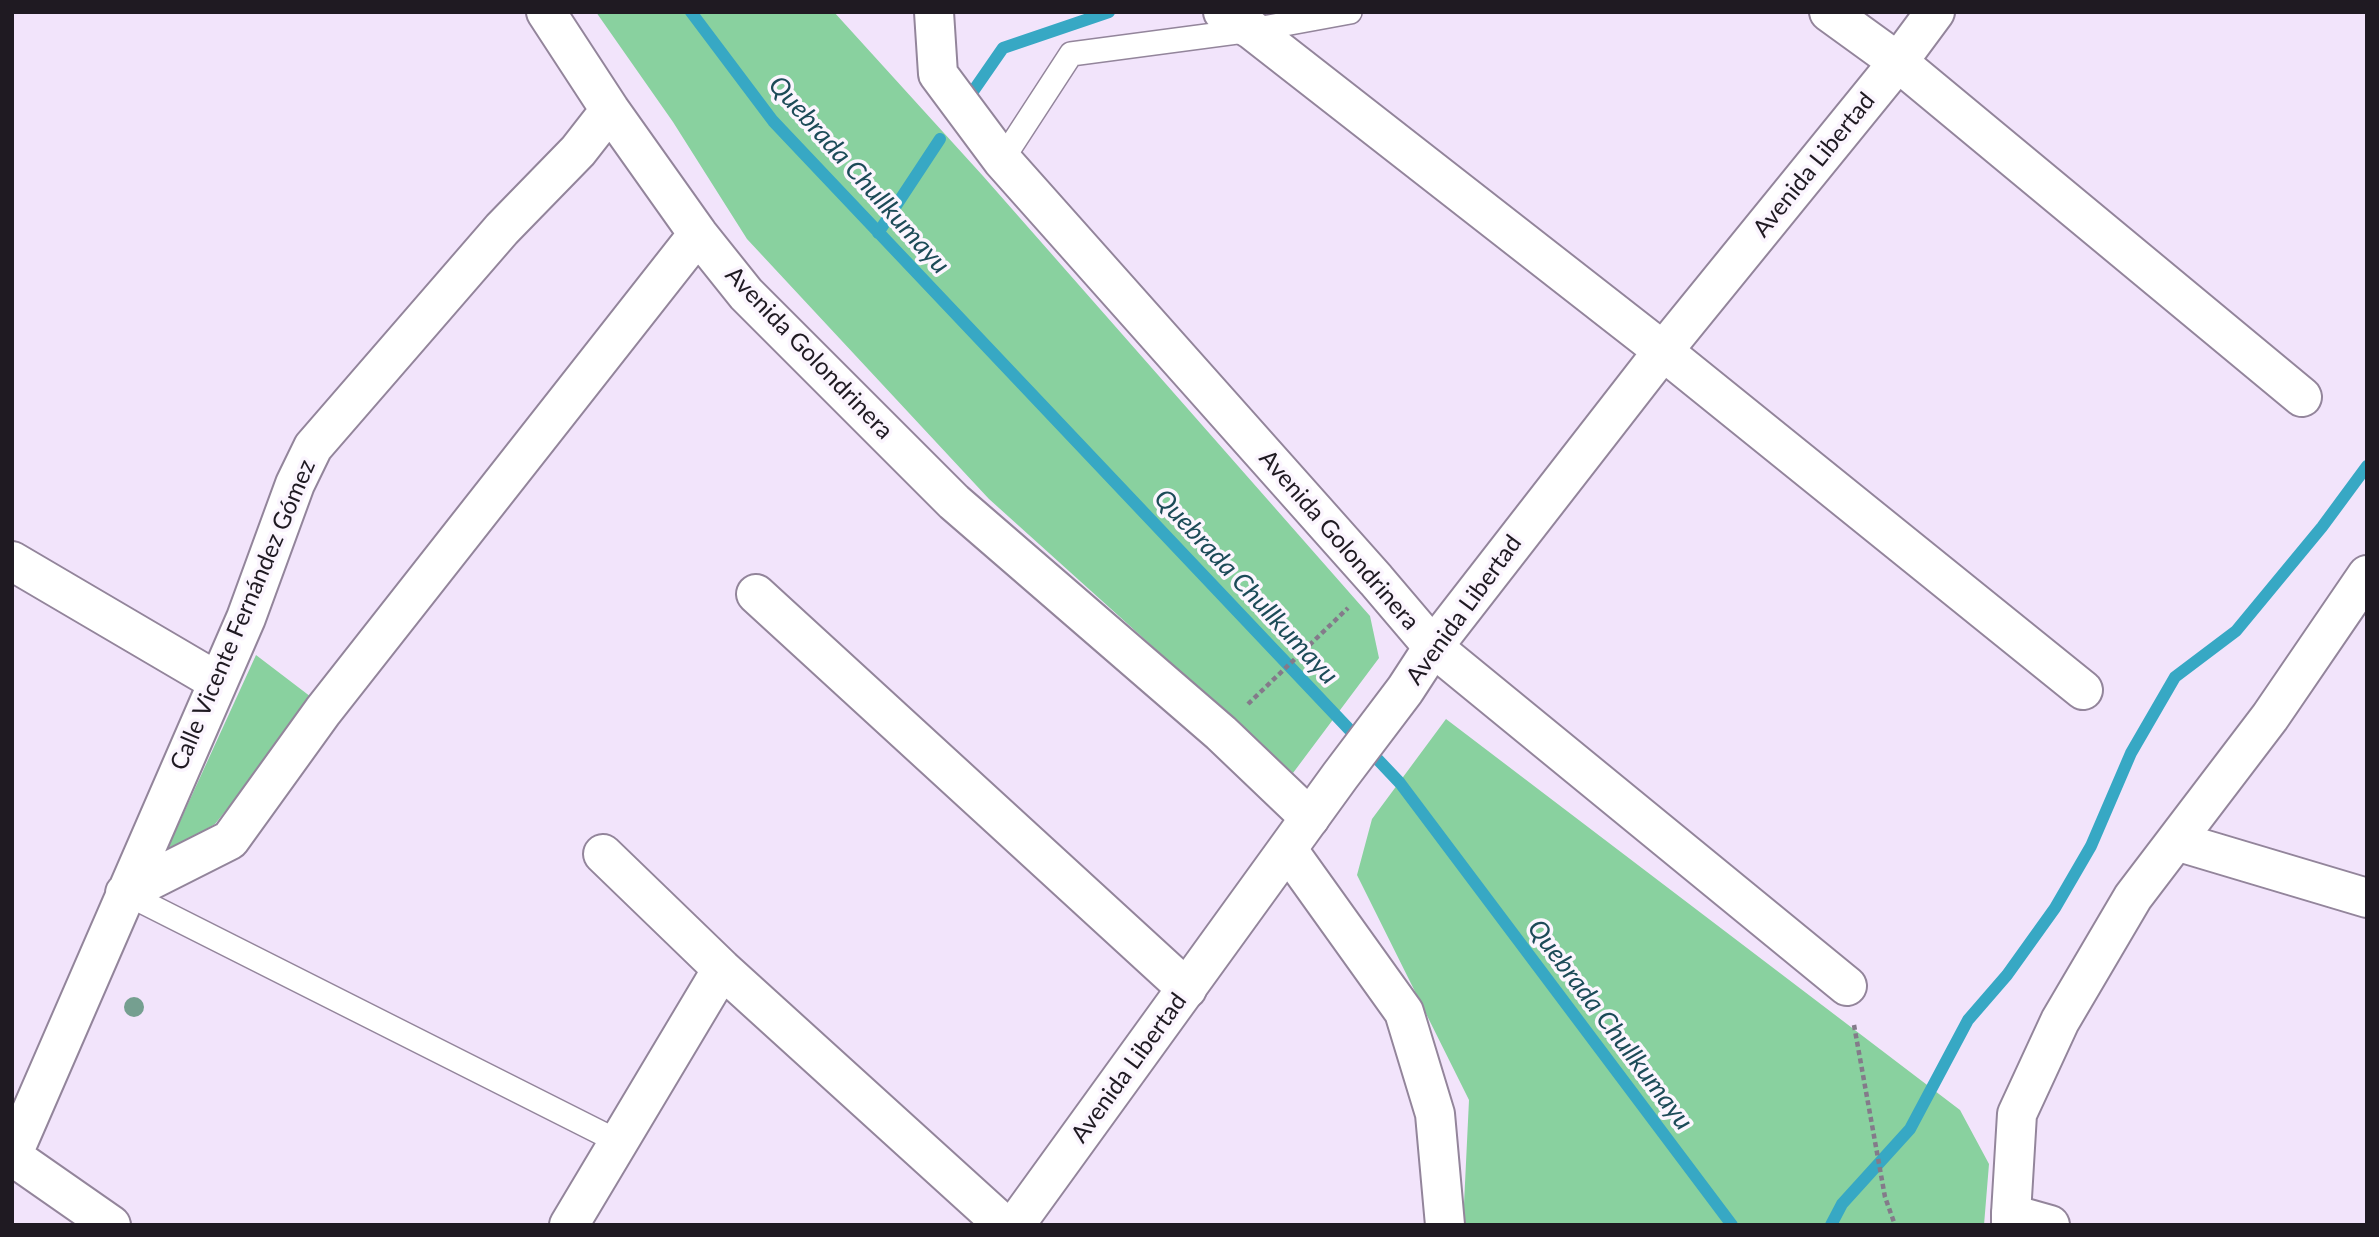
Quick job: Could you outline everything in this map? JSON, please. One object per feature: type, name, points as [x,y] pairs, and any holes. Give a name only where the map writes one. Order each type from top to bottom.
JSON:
[{"type":"street","name":"Avenida Golondrinera","points":[[545,12],[698,234],[746,293],[954,502],[1222,733],[1310,818]]},
{"type":"street","name":"Avenida Golondrinera","points":[[934,12],[938,74],[1002,160],[1433,647],[1847,986]]},
{"type":"street","points":[[1829,12],[1898,62],[2302,397]]},
{"type":"street","name":"Avenida Libertad","points":[[1015,1225],[1405,690],[1433,647],[1663,351],[1898,62],[1935,12]]},
{"type":"street","points":[[1238,21],[1663,351],[2083,690]]},
{"type":"street","name":"Calle Vicente Fernández Gómez","points":[[12,1156],[246,618],[295,484],[313,447],[493,240],[578,151],[610,110]]},
{"type":"street","points":[[125,893],[230,840],[323,711],[698,234]]},
{"type":"street","points":[[12,561],[218,682]]},
{"type":"street","points":[[2050,1225],[2011,1219],[2017,1114],[2060,1021],[2133,897],[2270,717],[2367,575]]},
{"type":"street","points":[[755,594],[1187,989]]},
{"type":"street","points":[[2176,841],[2367,898]]},
{"type":"street","points":[[1288,850],[1404,1012],[1435,1114],[1445,1225]]},
{"type":"street","points":[[603,854],[722,969],[1004,1225]]},
{"type":"street","points":[[569,1225],[722,969]]},
{"type":"street","points":[[12,1156],[111,1225]]},
{"type":"lane","points":[[1002,160],[1071,54],[1238,21],[1350,12]]},
{"type":"lane","points":[[125,893],[619,1142]]},
{"type":"path","points":[[1267,684],[1321,635]]},
{"type":"path","points":[[1847,986],[1885,1196],[1895,1225]]},
{"type":"green space","points":[[596,12],[834,12],[983,176],[1370,616],[1379,658],[1293,773],[989,499],[747,239],[673,122]]},
{"type":"green space","points":[[256,655],[315,700],[215,824],[165,854]]},
{"type":"green space","points":[[1446,719],[1960,1110],[1989,1164],[1984,1225],[1463,1225],[1469,1100],[1357,875],[1372,819]]},
{"type":"waterway","name":"Quebrada Chullkumayu","points":[[691,12],[773,121],[1400,783],[1732,1225]]},
{"type":"waterway","points":[[967,100],[1003,48],[1109,12]]},
{"type":"waterway","points":[[878,233],[940,139]]},
{"type":"waterway","points":[[1831,1225],[1842,1204],[1910,1129],[1968,1020],[2007,975],[2055,908],[2091,846],[2131,753],[2175,677],[2236,631],[2322,527],[2367,466]]}]
